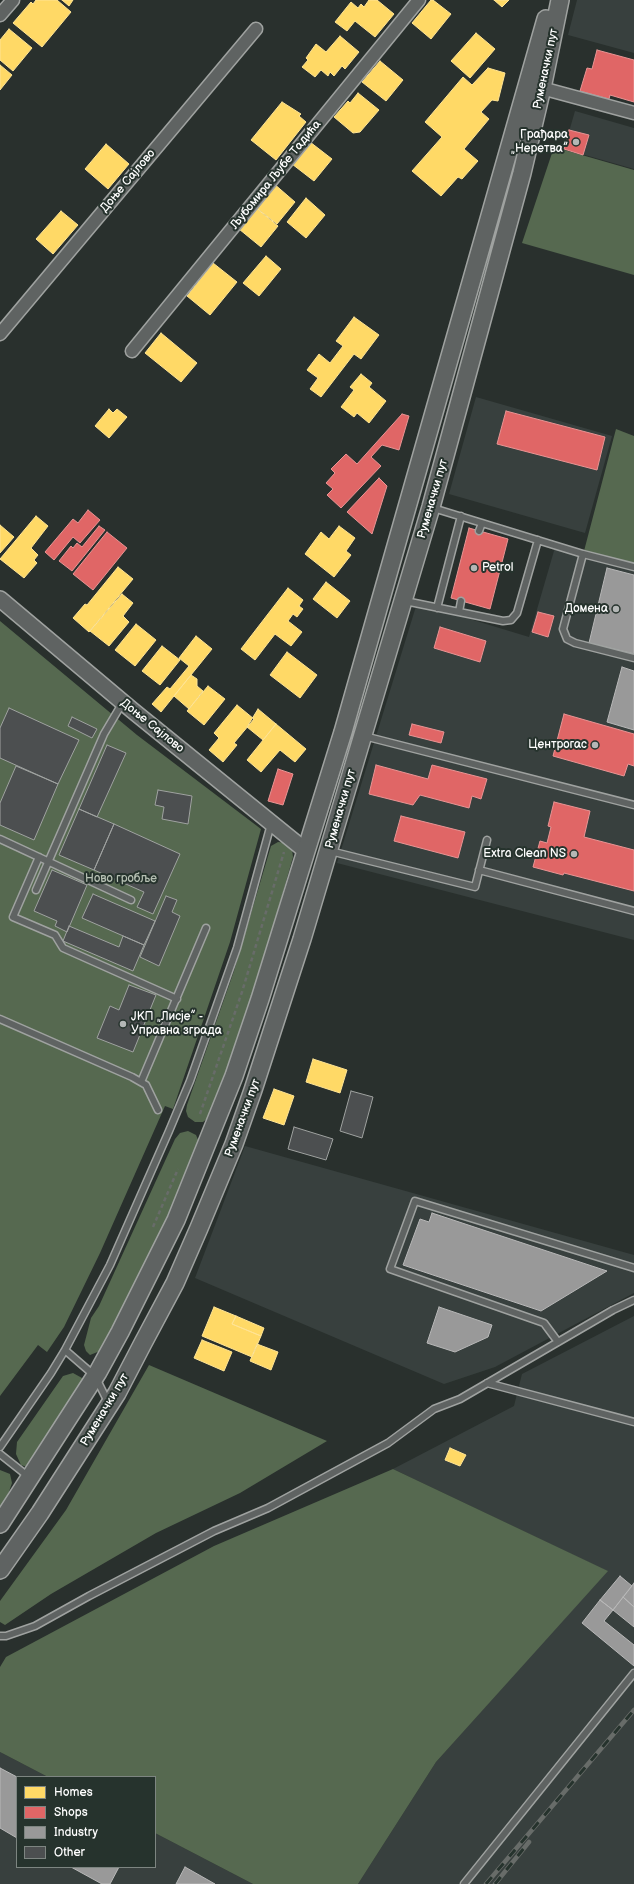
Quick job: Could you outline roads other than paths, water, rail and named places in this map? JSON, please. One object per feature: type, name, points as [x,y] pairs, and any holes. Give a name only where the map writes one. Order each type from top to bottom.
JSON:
[{"type":"main road","name":"Руменачки пут","points":[[0,1570],[40,1513],[109,1405],[175,1283],[234,1144],[278,1016],[329,851],[431,507],[524,166],[535,87],[552,0]]},
{"type":"main road","name":"Руменачки пут","points":[[0,1524],[95,1376],[120,1332],[176,1220],[234,1076],[260,999],[306,851],[374,625],[506,160],[535,87],[560,0]]},
{"type":"main road","points":[[506,160],[524,166]]},
{"type":"street","points":[[0,15],[13,0]]},
{"type":"street","name":"Љубомира Љубе Тадића","points":[[132,351],[419,0]]},
{"type":"street","name":"Доње Сајлово","points":[[0,334],[256,29]]},
{"type":"street","points":[[535,87],[634,113]]},
{"type":"street","name":"Доње Сајлово","points":[[0,599],[271,824],[306,851]]},
{"type":"lane","points":[[431,507],[583,554],[634,567]]},
{"type":"lane","points":[[437,608],[461,516]]},
{"type":"lane","points":[[480,531],[482,523]]},
{"type":"lane","points":[[403,601],[503,621],[511,620],[517,613],[538,540]]},
{"type":"lane","points":[[583,554],[563,629],[567,639],[574,643],[634,658]]},
{"type":"lane","points":[[459,612],[461,601]]},
{"type":"lane","points":[[36,890],[104,734],[123,702]]},
{"type":"lane","points":[[362,736],[634,805]]},
{"type":"lane","points":[[0,1447],[65,1350],[110,1265],[190,1081],[237,948],[271,824]]},
{"type":"lane","points":[[0,839],[132,900]]},
{"type":"lane","points":[[329,851],[475,887],[487,840]]},
{"type":"lane","points":[[39,857],[13,917],[55,935],[63,948],[177,999]]},
{"type":"lane","points":[[479,870],[634,912]]},
{"type":"lane","points":[[141,1082],[206,928]]},
{"type":"lane","points":[[0,1019],[141,1082],[146,1086],[158,1110]]},
{"type":"lane","points":[[558,1342],[544,1323],[390,1269],[415,1201],[634,1268]]},
{"type":"lane","points":[[0,1636],[6,1636],[35,1626],[88,1596],[214,1531],[268,1508],[388,1443],[434,1409],[460,1399],[634,1300]]},
{"type":"lane","points":[[65,1350],[95,1376],[109,1405]]},
{"type":"lane","points":[[487,1383],[634,1422]]},
{"type":"lane","points":[[0,1454],[30,1478]]},
{"type":"lane","points":[[464,1884],[634,1673]]},
{"type":"railway","points":[[486,1884],[634,1710]]},
{"type":"railway","points":[[495,1884],[529,1842]]},
{"type":"place","name":"Грађара „Неретва”","points":[[576,142]]},
{"type":"place","name":"Petrol","points":[[474,568]]},
{"type":"place","name":"Домена","points":[[616,609]]},
{"type":"place","name":"Центрогас","points":[[595,745]]},
{"type":"place","name":"Extra Clean NS","points":[[574,854]]},
{"type":"place","name":"ЈКП „Лисје” - Управна зграда","points":[[123,1024]]},
{"type":"park label","name":"Ново гробље","points":[[121,879]]}]
